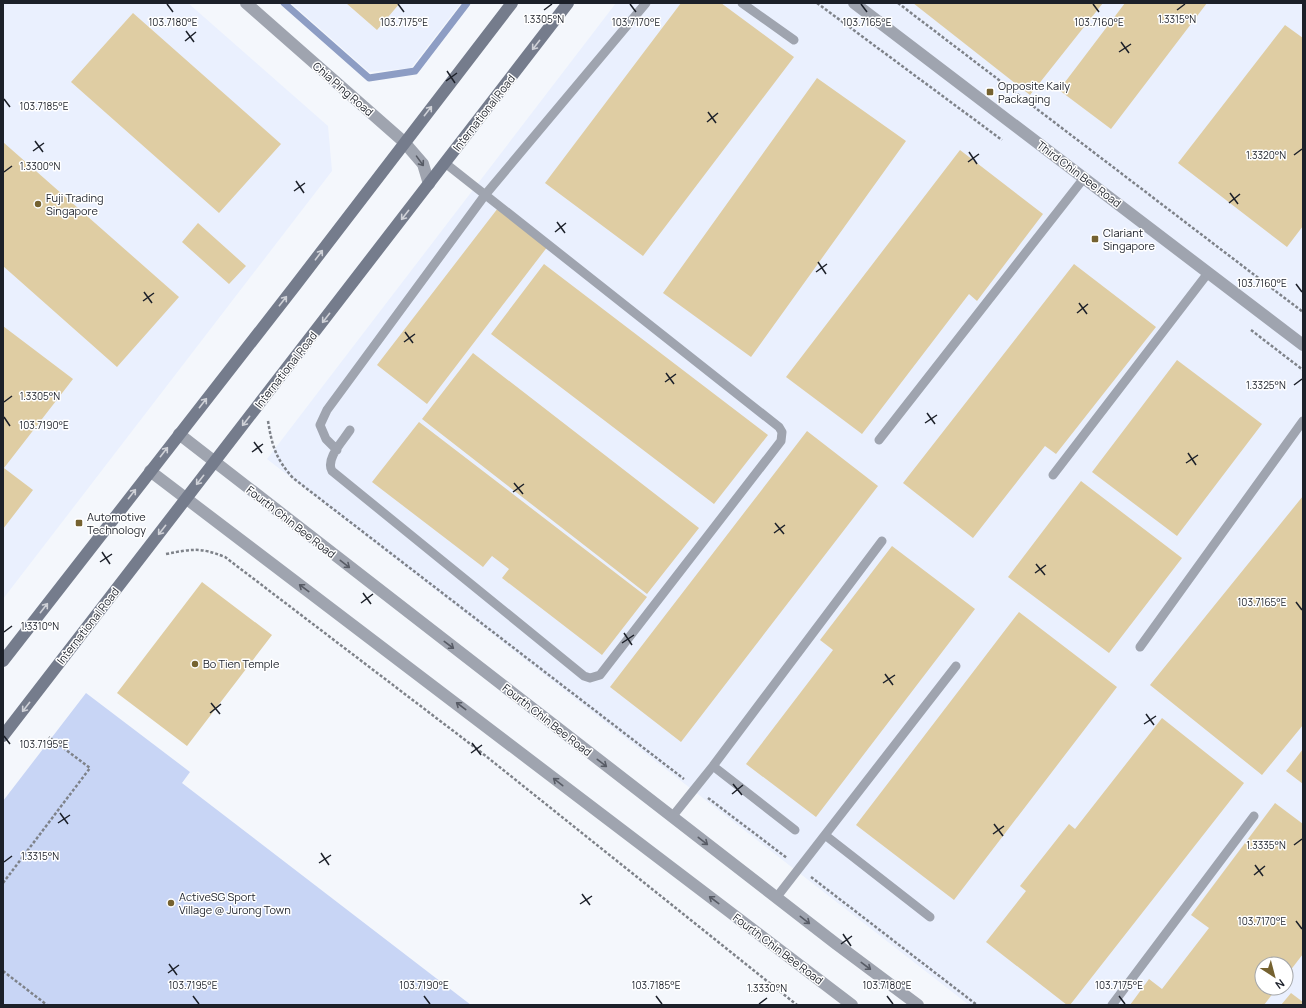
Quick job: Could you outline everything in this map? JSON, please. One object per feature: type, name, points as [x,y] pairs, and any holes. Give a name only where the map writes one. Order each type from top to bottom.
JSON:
[{"type":"main road","points":[[3,661],[178,434],[295,286],[512,3]]},
{"type":"main road","name":"International Road","points":[[3,736],[568,3]]},
{"type":"street","name":"Chia Ping Road","points":[[246,3],[404,142],[423,164],[429,184]]},
{"type":"street","name":"Third Chin Bee Road","points":[[854,3],[1303,345]]},
{"type":"street","name":"Fourth Chin Bee Road","points":[[178,434],[776,898],[918,1005]]},
{"type":"street","name":"Fourth Chin Bee Road","points":[[150,471],[852,1005]]},
{"type":"lane","points":[[337,450],[326,439],[320,425],[327,410],[485,195],[646,3]]},
{"type":"lane","points":[[742,3],[794,40]]},
{"type":"lane","points":[[350,430],[330,464],[330,467],[336,474],[584,676],[590,678],[600,675],[781,441],[782,432],[779,427],[445,163]]},
{"type":"lane","points":[[879,440],[1084,178]]},
{"type":"lane","points":[[1053,475],[1208,273]]},
{"type":"lane","points":[[1140,647],[1303,421]]},
{"type":"lane","points":[[672,817],[713,766],[882,541]]},
{"type":"lane","points":[[776,898],[956,666]]},
{"type":"lane","points":[[713,766],[795,830]]},
{"type":"lane","points":[[1112,1005],[1254,816]]},
{"type":"lane","points":[[825,835],[930,917]]},
{"type":"path","points":[[898,3],[1303,312]]},
{"type":"path","points":[[268,421],[272,443],[280,463],[293,478],[977,1005]]},
{"type":"path","points":[[163,555],[187,550],[207,550],[225,557],[477,749],[797,1005]]},
{"type":"path","points":[[3,883],[90,768],[49,737]]},
{"type":"path","points":[[3,971],[47,1005]]},
{"type":"shaded area","points":[[3,3],[188,3],[328,126],[332,171],[3,599]]},
{"type":"shaded area","points":[[291,3],[461,3],[411,68],[369,72]]},
{"type":"shaded area","points":[[616,3],[1303,3],[1303,1005],[969,1005],[267,459]]},
{"type":"shaded area","name":"ActiveSG Sport Village @ Jurong Town","points":[[86,693],[190,772],[182,783],[471,1005],[3,1005],[3,801]]},
{"type":"building","points":[[346,3],[400,3],[377,30]]},
{"type":"building","points":[[681,3],[721,3],[794,57],[643,256],[545,183]]},
{"type":"building","points":[[913,3],[1103,3],[1030,95]]},
{"type":"building","points":[[1125,3],[1207,3],[1111,129],[1059,90]]},
{"type":"building","points":[[133,13],[281,144],[219,213],[71,82]]},
{"type":"building","points":[[1285,25],[1303,38],[1303,226],[1287,247],[1178,163]]},
{"type":"building","points":[[817,78],[906,141],[751,357],[663,293]]},
{"type":"building","name":"Fuji Trading Singapore","points":[[3,142],[179,297],[117,367],[3,266]]},
{"type":"building","points":[[960,150],[1043,214],[977,301],[969,294],[862,434],[786,377]]},
{"type":"building","points":[[498,208],[548,246],[427,404],[377,365]]},
{"type":"building","points":[[198,223],[246,266],[229,284],[182,242]]},
{"type":"building","points":[[544,264],[768,435],[714,504],[491,334]]},
{"type":"building","points":[[1074,264],[1156,327],[1056,454],[1045,446],[973,538],[903,483]]},
{"type":"building","points":[[3,326],[73,379],[4,468],[33,490],[3,529]]},
{"type":"building","points":[[473,353],[699,528],[647,594],[422,419]]},
{"type":"building","points":[[1177,360],[1262,424],[1177,536],[1092,472]]},
{"type":"building","points":[[419,422],[647,597],[602,655],[502,578],[509,569],[492,556],[483,567],[372,482]]},
{"type":"building","points":[[807,431],[878,486],[681,742],[610,687]]},
{"type":"building","points":[[1081,481],[1182,558],[1109,653],[1008,577]]},
{"type":"building","points":[[1303,496],[1303,725],[1262,775],[1150,685]]},
{"type":"building","points":[[892,546],[975,609],[816,817],[746,764],[833,650],[820,640]]},
{"type":"building","name":"Bo Tien Temple","points":[[202,582],[272,635],[187,746],[117,693]]},
{"type":"building","points":[[1019,612],[1117,687],[954,900],[856,825]]},
{"type":"building","points":[[1162,718],[1244,783],[1070,1005],[1067,1005],[986,942],[1026,891],[1020,886],[1069,824],[1075,829]]},
{"type":"building","points":[[1303,749],[1303,784],[1286,771]]},
{"type":"building","points":[[1275,803],[1303,824],[1303,954],[1294,966],[1294,956],[1254,956],[1254,996],[1271,996],[1264,1005],[1130,1005],[1149,979],[1162,989],[1209,928],[1191,915]]},
{"type":"building","points":[[1294,995],[1303,1002],[1303,1005],[1281,1005],[1288,996]]},
{"type":"waterway","points":[[284,3],[369,78],[415,71],[467,3]]},
{"type":"place","name":"Opposite Kaily Packaging","points":[[990,92]]},
{"type":"place","name":"Fuji Trading Singapore","points":[[38,204]]},
{"type":"place","name":"Clariant Singapore","points":[[1095,239]]},
{"type":"place","name":"Automotive Technology","points":[[79,523]]},
{"type":"place","name":"Bo Tien Temple","points":[[195,664]]},
{"type":"place","name":"ActiveSG Sport Village @ Jurong Town","points":[[171,903]]}]
